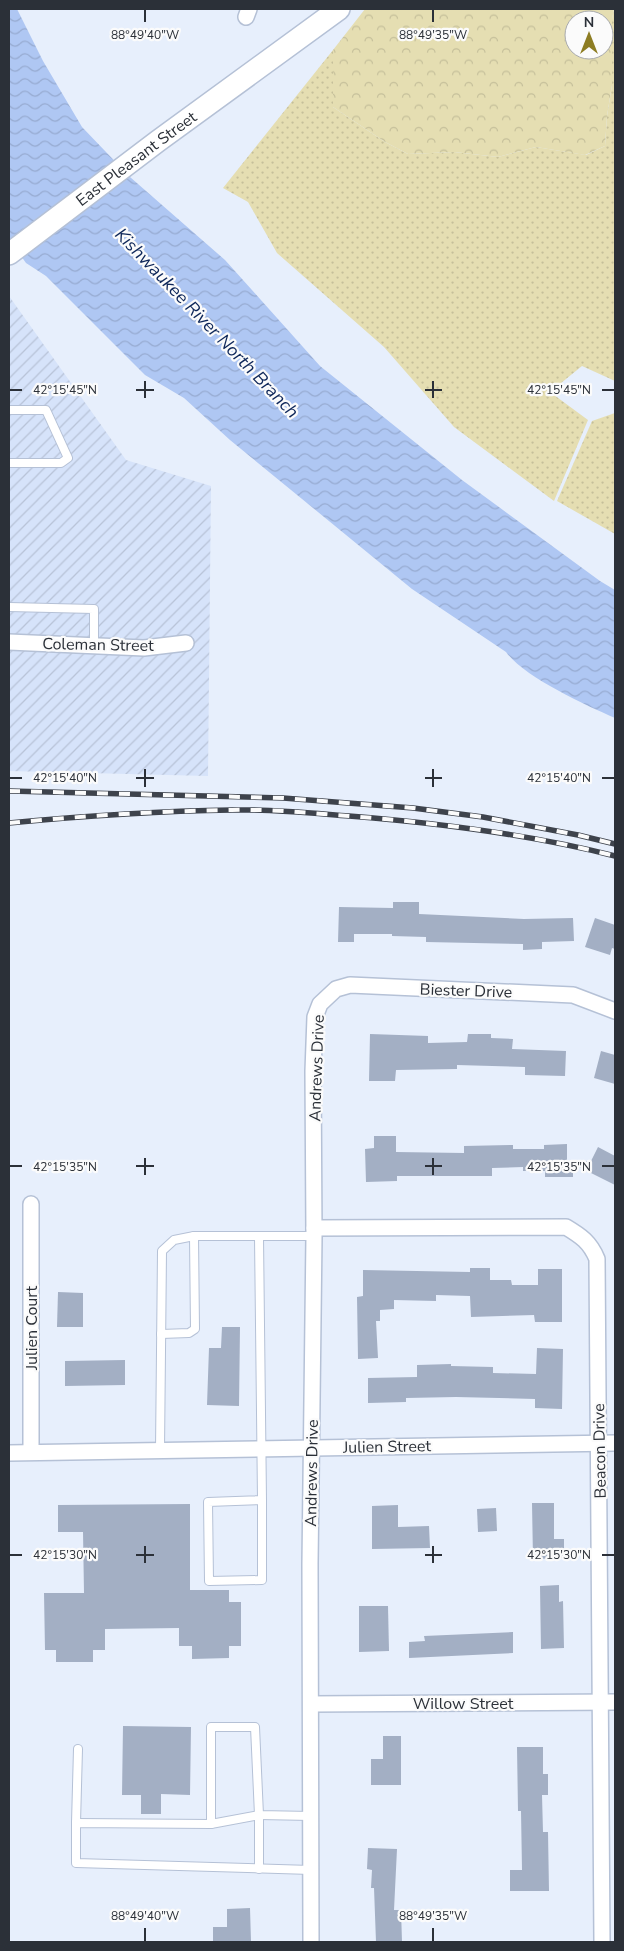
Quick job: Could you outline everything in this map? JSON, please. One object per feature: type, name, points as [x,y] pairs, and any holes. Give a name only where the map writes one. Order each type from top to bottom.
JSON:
[{"type":"main road","name":"East Pleasant Street","points":[[9,254],[158,141],[339,9]]},
{"type":"street","name":"Coleman Street","points":[[9,642],[144,648],[186,643]]},
{"type":"street","name":"Biester Drive","points":[[320,1004],[336,988],[350,986],[573,995],[615,1011]]},
{"type":"street","name":"Andrews Drive","points":[[311,1942],[310,1564],[314,1232],[313,1071],[315,1017],[320,1004]]},
{"type":"street","name":"Julien Court","points":[[31,1452],[32,1204]]},
{"type":"street","name":"Beacon Drive","points":[[314,1232],[566,1227],[586,1239],[592,1246],[597,1259],[600,1443],[608,1702],[602,1942]]},
{"type":"street","name":"Julien Street","points":[[9,1453],[312,1446],[615,1443]]},
{"type":"street","name":"Willow Street","points":[[311,1704],[608,1702]]},
{"type":"lane","points":[[9,410],[46,410],[68,458],[61,463],[9,463]]},
{"type":"lane","points":[[9,607],[94,609],[94,646]]},
{"type":"lane","points":[[160,1450],[162,1251],[174,1240],[194,1236],[259,1236],[314,1232]]},
{"type":"lane","points":[[161,1334],[188,1333],[194,1328],[194,1236]]},
{"type":"lane","points":[[259,1236],[262,1500],[262,1580],[209,1581],[208,1502],[262,1500]]},
{"type":"lane","points":[[211,1824],[211,1727],[255,1727],[259,1869]]},
{"type":"lane","points":[[78,1748],[76,1863],[311,1870]]},
{"type":"lane","points":[[76,1823],[211,1824],[258,1815],[311,1816]]},
{"type":"shaded area","points":[[9,296],[126,460],[211,486],[208,776],[9,771]]},
{"type":"green space","points":[[365,9],[614,9],[564,10],[564,60],[612,60],[612,85],[605,146],[585,155],[536,147],[498,157],[454,152],[408,154],[385,142],[333,107],[333,50]]},
{"type":"green space","points":[[615,9],[615,381],[582,366],[550,392],[588,420],[554,501],[454,427],[384,347],[277,253],[248,202],[223,188],[333,50],[333,107],[385,142],[408,154],[454,152],[498,157],[536,147],[586,155],[605,146],[612,85],[612,60],[614,60]]},
{"type":"green space","points":[[615,413],[615,534],[557,501],[592,421]]},
{"type":"water","name":"Kishwaukee River North Branch","points":[[9,9],[17,9],[43,61],[82,127],[130,177],[225,260],[320,366],[462,480],[615,590],[615,718],[556,690],[540,680],[526,671],[506,652],[412,589],[230,440],[184,398],[145,375],[46,276],[26,263],[9,239]]},
{"type":"building","points":[[393,902],[419,902],[419,914],[524,919],[573,918],[574,941],[542,942],[542,949],[523,950],[523,944],[426,942],[426,937],[392,936],[392,934],[354,934],[354,942],[338,942],[339,907],[393,908]]},
{"type":"building","points":[[595,918],[615,925],[615,949],[612,948],[610,955],[585,947]]},
{"type":"building","points":[[370,1034],[428,1036],[428,1043],[467,1042],[468,1034],[491,1034],[491,1038],[513,1039],[512,1049],[566,1051],[565,1076],[525,1075],[525,1067],[457,1065],[457,1069],[396,1070],[395,1081],[369,1081]]},
{"type":"building","points":[[601,1051],[615,1055],[615,1084],[594,1078]]},
{"type":"building","points":[[374,1136],[396,1136],[396,1152],[464,1153],[464,1146],[513,1145],[513,1149],[544,1149],[544,1145],[567,1144],[567,1162],[591,1161],[598,1147],[615,1156],[615,1185],[573,1164],[573,1177],[545,1177],[545,1171],[523,1171],[523,1167],[492,1168],[492,1176],[397,1176],[397,1181],[366,1182],[365,1149],[374,1148]]},
{"type":"building","points":[[470,1268],[490,1268],[490,1280],[511,1280],[512,1285],[538,1285],[538,1269],[562,1269],[562,1322],[535,1322],[534,1315],[471,1317],[470,1296],[436,1295],[436,1301],[394,1300],[394,1309],[380,1310],[380,1321],[376,1321],[378,1358],[358,1359],[357,1297],[363,1296],[363,1270],[470,1272]]},
{"type":"building","points":[[58,1292],[83,1293],[83,1327],[57,1327]]},
{"type":"building","points":[[222,1327],[240,1327],[239,1406],[207,1405],[209,1348],[221,1348]]},
{"type":"building","points":[[537,1348],[563,1349],[562,1409],[535,1408],[535,1399],[406,1398],[406,1402],[368,1403],[368,1378],[417,1377],[417,1365],[451,1364],[451,1366],[493,1367],[493,1373],[536,1374]]},
{"type":"building","points":[[125,1360],[125,1385],[65,1386],[65,1361]]},
{"type":"building","points":[[532,1503],[554,1503],[554,1539],[564,1539],[564,1558],[533,1559]]},
{"type":"building","points":[[190,1504],[190,1590],[229,1590],[229,1602],[241,1602],[241,1646],[229,1646],[229,1658],[192,1659],[192,1646],[179,1646],[179,1628],[105,1629],[105,1650],[93,1650],[93,1662],[56,1662],[56,1650],[45,1650],[44,1593],[84,1593],[83,1532],[58,1532],[58,1505]]},
{"type":"building","points":[[398,1505],[398,1527],[429,1526],[430,1548],[372,1549],[372,1506]]},
{"type":"building","points":[[496,1508],[497,1531],[478,1532],[477,1509]]},
{"type":"building","points":[[559,1585],[559,1602],[563,1601],[564,1648],[541,1649],[540,1586]]},
{"type":"building","points":[[359,1606],[388,1606],[389,1651],[359,1652]]},
{"type":"building","points":[[513,1632],[513,1653],[409,1658],[409,1642],[425,1641],[424,1636]]},
{"type":"building","points":[[123,1726],[191,1727],[190,1795],[161,1794],[161,1814],[141,1814],[141,1795],[122,1795]]},
{"type":"building","points":[[383,1736],[401,1736],[401,1785],[371,1785],[371,1759],[383,1759]]},
{"type":"building","points":[[517,1747],[543,1747],[543,1774],[548,1774],[548,1795],[542,1795],[543,1832],[548,1832],[549,1891],[510,1891],[510,1870],[522,1870],[521,1811],[518,1811]]},
{"type":"building","points":[[368,1848],[397,1849],[394,1910],[401,1910],[402,1942],[376,1942],[374,1888],[371,1888],[372,1870],[367,1869]]},
{"type":"building","points":[[250,1908],[251,1942],[213,1942],[213,1927],[227,1927],[227,1909]]},
{"type":"railway","points":[[9,791],[283,798],[413,808],[483,817],[615,844]]},
{"type":"railway","points":[[9,823],[148,813],[232,810],[276,811],[383,819],[483,830],[549,841],[615,856]]}]
